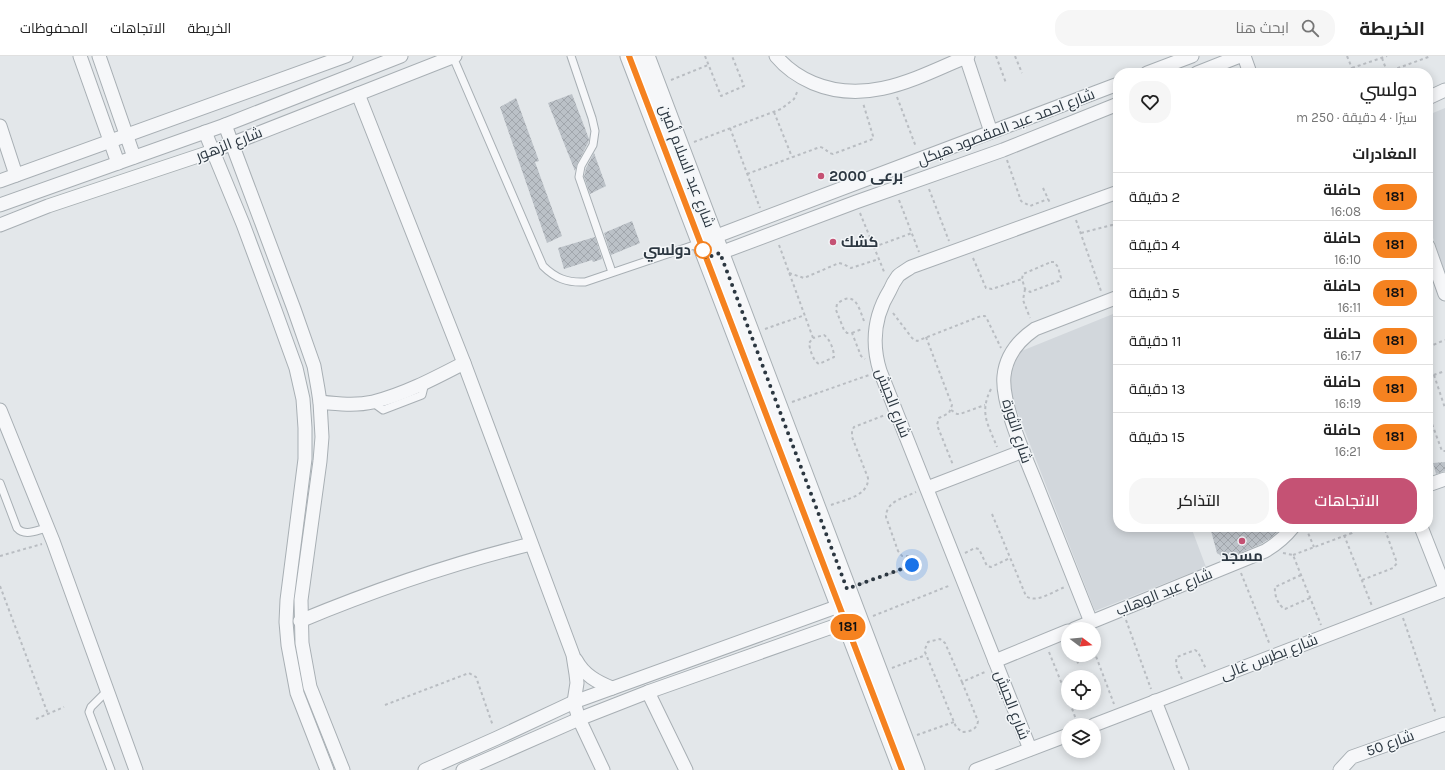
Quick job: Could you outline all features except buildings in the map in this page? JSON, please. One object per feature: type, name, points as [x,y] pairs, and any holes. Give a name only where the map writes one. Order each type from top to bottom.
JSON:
[{"type":"street","points":[[80,56],[118,163]]},
{"type":"street","points":[[100,56],[134,157]]},
{"type":"street","points":[[0,180],[16,176],[346,56]]},
{"type":"street","name":"شارع الزهور","points":[[0,205],[225,125],[401,56]]},
{"type":"street","name":"شارع الزهور","points":[[0,225],[48,206],[213,152],[454,56]]},
{"type":"street","name":"شارع عبد السلام أمين","points":[[629,56],[710,248],[750,334],[778,407],[847,589],[852,622],[902,770]]},
{"type":"street","name":"شارع عبد السلام أمين","points":[[646,56],[680,147],[710,248],[839,606],[852,622],[879,673],[916,770]]},
{"type":"street","points":[[776,56],[791,71],[804,79],[821,86],[840,91],[859,92],[894,86],[967,56],[991,132]]},
{"type":"street","points":[[1160,68],[1192,56]]},
{"type":"street","points":[[1210,68],[1240,56]]},
{"type":"street","points":[[1244,56],[1248,68]]},
{"type":"street","name":"شارع احمد عبد المقصود هيكل","points":[[710,248],[764,218],[1113,86]]},
{"type":"street","points":[[1433,96],[1445,90]]},
{"type":"street","points":[[358,94],[464,363],[573,655],[579,666],[588,676],[612,688]]},
{"type":"street","name":"شارع احمد عبد المقصود هيكل","points":[[710,248],[774,232],[1003,150],[1113,106]]},
{"type":"street","points":[[225,125],[314,366],[320,402],[322,437],[301,600],[300,622],[302,643],[310,687],[343,770]]},
{"type":"street","points":[[0,126],[16,176]]},
{"type":"street","points":[[205,132],[243,224],[275,310],[296,368],[303,399],[305,458],[303,484],[287,600],[287,638],[297,693],[327,770]]},
{"type":"street","name":"شارع الجيش","points":[[1030,750],[880,371],[874,343],[878,314],[883,301],[898,276],[911,267],[1113,194]]},
{"type":"street","points":[[1433,260],[1445,294]]},
{"type":"street","name":"شارع الثورة","points":[[1091,622],[1023,451],[1007,406],[1004,389],[1004,375],[1014,348],[1024,337],[1035,329],[1113,299]]},
{"type":"street","points":[[320,402],[346,404],[372,402],[425,383],[464,363]]},
{"type":"street","points":[[0,410],[53,541],[136,770]]},
{"type":"street","points":[[927,488],[1023,451]]},
{"type":"street","points":[[1433,483],[1445,479]]},
{"type":"street","name":"شارع عبد الوهاب","points":[[1091,622],[1274,546],[1289,532]]},
{"type":"street","points":[[1424,532],[1445,589]]},
{"type":"street","points":[[300,622],[357,598],[414,577],[531,544]]},
{"type":"street","name":"شارع بطرس غالى","points":[[1101,722],[1445,589]]},
{"type":"street","points":[[425,770],[574,702],[839,606]]},
{"type":"street","points":[[463,770],[579,719],[648,692],[852,622]]},
{"type":"street","points":[[996,664],[1061,634]]},
{"type":"street","points":[[573,655],[577,683],[574,702],[579,719],[603,770]]},
{"type":"street","points":[[648,692],[686,770]]},
{"type":"street","points":[[1155,701],[1182,770]]},
{"type":"street","name":"شارع 50","points":[[1340,770],[1352,757],[1443,725]]},
{"type":"street","points":[[976,770],[1061,738]]},
{"type":"lane","points":[[454,56],[543,266],[557,278],[566,281],[585,282],[612,272],[710,248]]},
{"type":"lane","points":[[571,56],[595,131],[593,145],[581,166],[579,177],[612,272]]},
{"type":"lane","points":[[0,483],[16,528],[20,532],[25,533],[47,528]]},
{"type":"lane","points":[[107,691],[91,707],[89,712],[111,770]]},
{"type":"path","points":[[705,56],[720,96],[744,86],[732,56]]},
{"type":"path","points":[[996,56],[1006,83]]},
{"type":"path","points":[[1015,56],[1022,73]]},
{"type":"path","points":[[1348,56],[1352,68],[1387,56]]},
{"type":"path","points":[[1398,68],[1431,56]]},
{"type":"path","points":[[1382,58],[1386,68]]},
{"type":"path","points":[[657,86],[708,65]]},
{"type":"path","points":[[680,147],[774,112],[788,105],[794,99],[804,79]]},
{"type":"path","points":[[894,86],[921,159]]},
{"type":"path","points":[[747,174],[820,148],[823,148],[830,154],[833,154],[873,139],[859,92]]},
{"type":"path","points":[[774,112],[792,158]]},
{"type":"path","points":[[730,128],[764,218]]},
{"type":"path","points":[[1003,150],[1021,201],[1030,206],[1048,199]]},
{"type":"path","points":[[925,177],[953,252]]},
{"type":"path","points":[[894,188],[923,262]]},
{"type":"path","points":[[1043,188],[1054,215]]},
{"type":"path","points":[[856,202],[890,288]]},
{"type":"path","points":[[1072,209],[1105,302]]},
{"type":"path","points":[[1081,233],[1113,225]]},
{"type":"path","points":[[774,232],[813,338]]},
{"type":"path","points":[[874,247],[912,233]]},
{"type":"path","points":[[969,246],[986,288],[992,289],[1022,279]]},
{"type":"path","points":[[789,273],[804,278],[839,263],[851,268],[879,259]]},
{"type":"path","points":[[1025,289],[1028,291],[1033,291],[1060,281],[1061,278],[1058,266],[1051,262],[1025,272],[1022,277],[1025,289],[1023,300],[1035,329]]},
{"type":"path","points":[[851,298],[855,300],[864,326],[852,333],[847,333],[844,330],[836,307],[840,301],[851,298]]},
{"type":"path","points":[[883,301],[914,340],[926,338],[981,316],[985,316],[988,318],[1008,361]]},
{"type":"path","points":[[750,334],[805,315]]},
{"type":"path","points":[[852,333],[863,358],[865,359],[876,355]]},
{"type":"path","points":[[824,335],[828,338],[834,353],[834,357],[832,359],[819,364],[815,362],[809,346],[810,340],[813,338],[824,335]]},
{"type":"path","points":[[926,338],[952,405],[949,413],[939,418],[937,425],[957,476]]},
{"type":"path","points":[[1433,345],[1445,340]]},
{"type":"path","points":[[778,407],[880,371]]},
{"type":"path","points":[[1445,371],[1434,375],[1445,408]]},
{"type":"path","points":[[1001,459],[985,415],[985,405],[992,389],[1004,375]]},
{"type":"path","points":[[951,410],[957,414],[960,414],[985,405]]},
{"type":"path","points":[[817,510],[860,493],[865,489],[868,484],[868,478],[852,437],[852,431],[854,427],[896,412]]},
{"type":"path","points":[[1433,427],[1442,451],[1445,451]]},
{"type":"path","points":[[847,589],[912,565],[913,560],[911,556],[902,556],[898,551],[886,517],[886,511],[888,506],[894,502],[927,488]]},
{"type":"path","points":[[992,514],[1026,596],[1036,599],[1075,582]]},
{"type":"path","points":[[1307,532],[1314,546]]},
{"type":"path","points":[[1274,546],[1280,552],[1293,555],[1352,532]]},
{"type":"path","points":[[1362,580],[1393,568],[1397,563],[1386,532]]},
{"type":"path","points":[[1344,535],[1377,616]]},
{"type":"path","points":[[0,556],[53,541]]},
{"type":"path","points":[[954,557],[977,548],[980,550],[987,566],[989,567],[1011,558]]},
{"type":"path","points":[[1293,555],[1325,636]]},
{"type":"path","points":[[1236,562],[1274,656]]},
{"type":"path","points":[[1301,575],[1275,587],[1275,592],[1280,606],[1285,609],[1310,598]]},
{"type":"path","points":[[852,622],[964,581]]},
{"type":"path","points":[[0,586],[48,714]]},
{"type":"path","points":[[1399,607],[1443,725]]},
{"type":"path","points":[[1122,610],[1155,701]]},
{"type":"path","points":[[940,639],[946,643],[962,682],[978,721],[978,725],[972,730],[962,732],[958,731],[926,655],[924,649],[928,642],[940,639]]},
{"type":"path","points":[[1045,641],[1061,681]]},
{"type":"path","points":[[1186,689],[1176,665],[1176,661],[1177,657],[1195,650],[1198,652],[1211,680]]},
{"type":"path","points":[[879,673],[926,655]]},
{"type":"path","points":[[1078,662],[1079,666]]},
{"type":"path","points":[[1098,662],[1118,716]]},
{"type":"path","points":[[962,682],[996,664]]},
{"type":"path","points":[[385,705],[469,673],[476,677],[497,738]]},
{"type":"path","points":[[36,719],[64,707]]},
{"type":"path","points":[[904,740],[954,722]]},
{"type":"shaded area","points":[[1445,108],[1445,273],[1433,238],[1433,113]]},
{"type":"shaded area","points":[[1113,314],[1113,532],[1193,532],[1206,567],[1095,611],[1010,393],[1007,374],[1019,352]]},
{"type":"bus line","name":"181","points":[[629,56],[902,770]]},
{"type":"place","name":"برعى 2000","points":[[821,176]]},
{"type":"place","name":"كشك","points":[[833,242]]},
{"type":"place","name":"دولسي","points":[[703,250]]},
{"type":"place","name":"مسجد","points":[[1242,541]]},
{"type":"route","points":[[703,250],[706,258],[720,253],[847,589],[912,565]]}]
